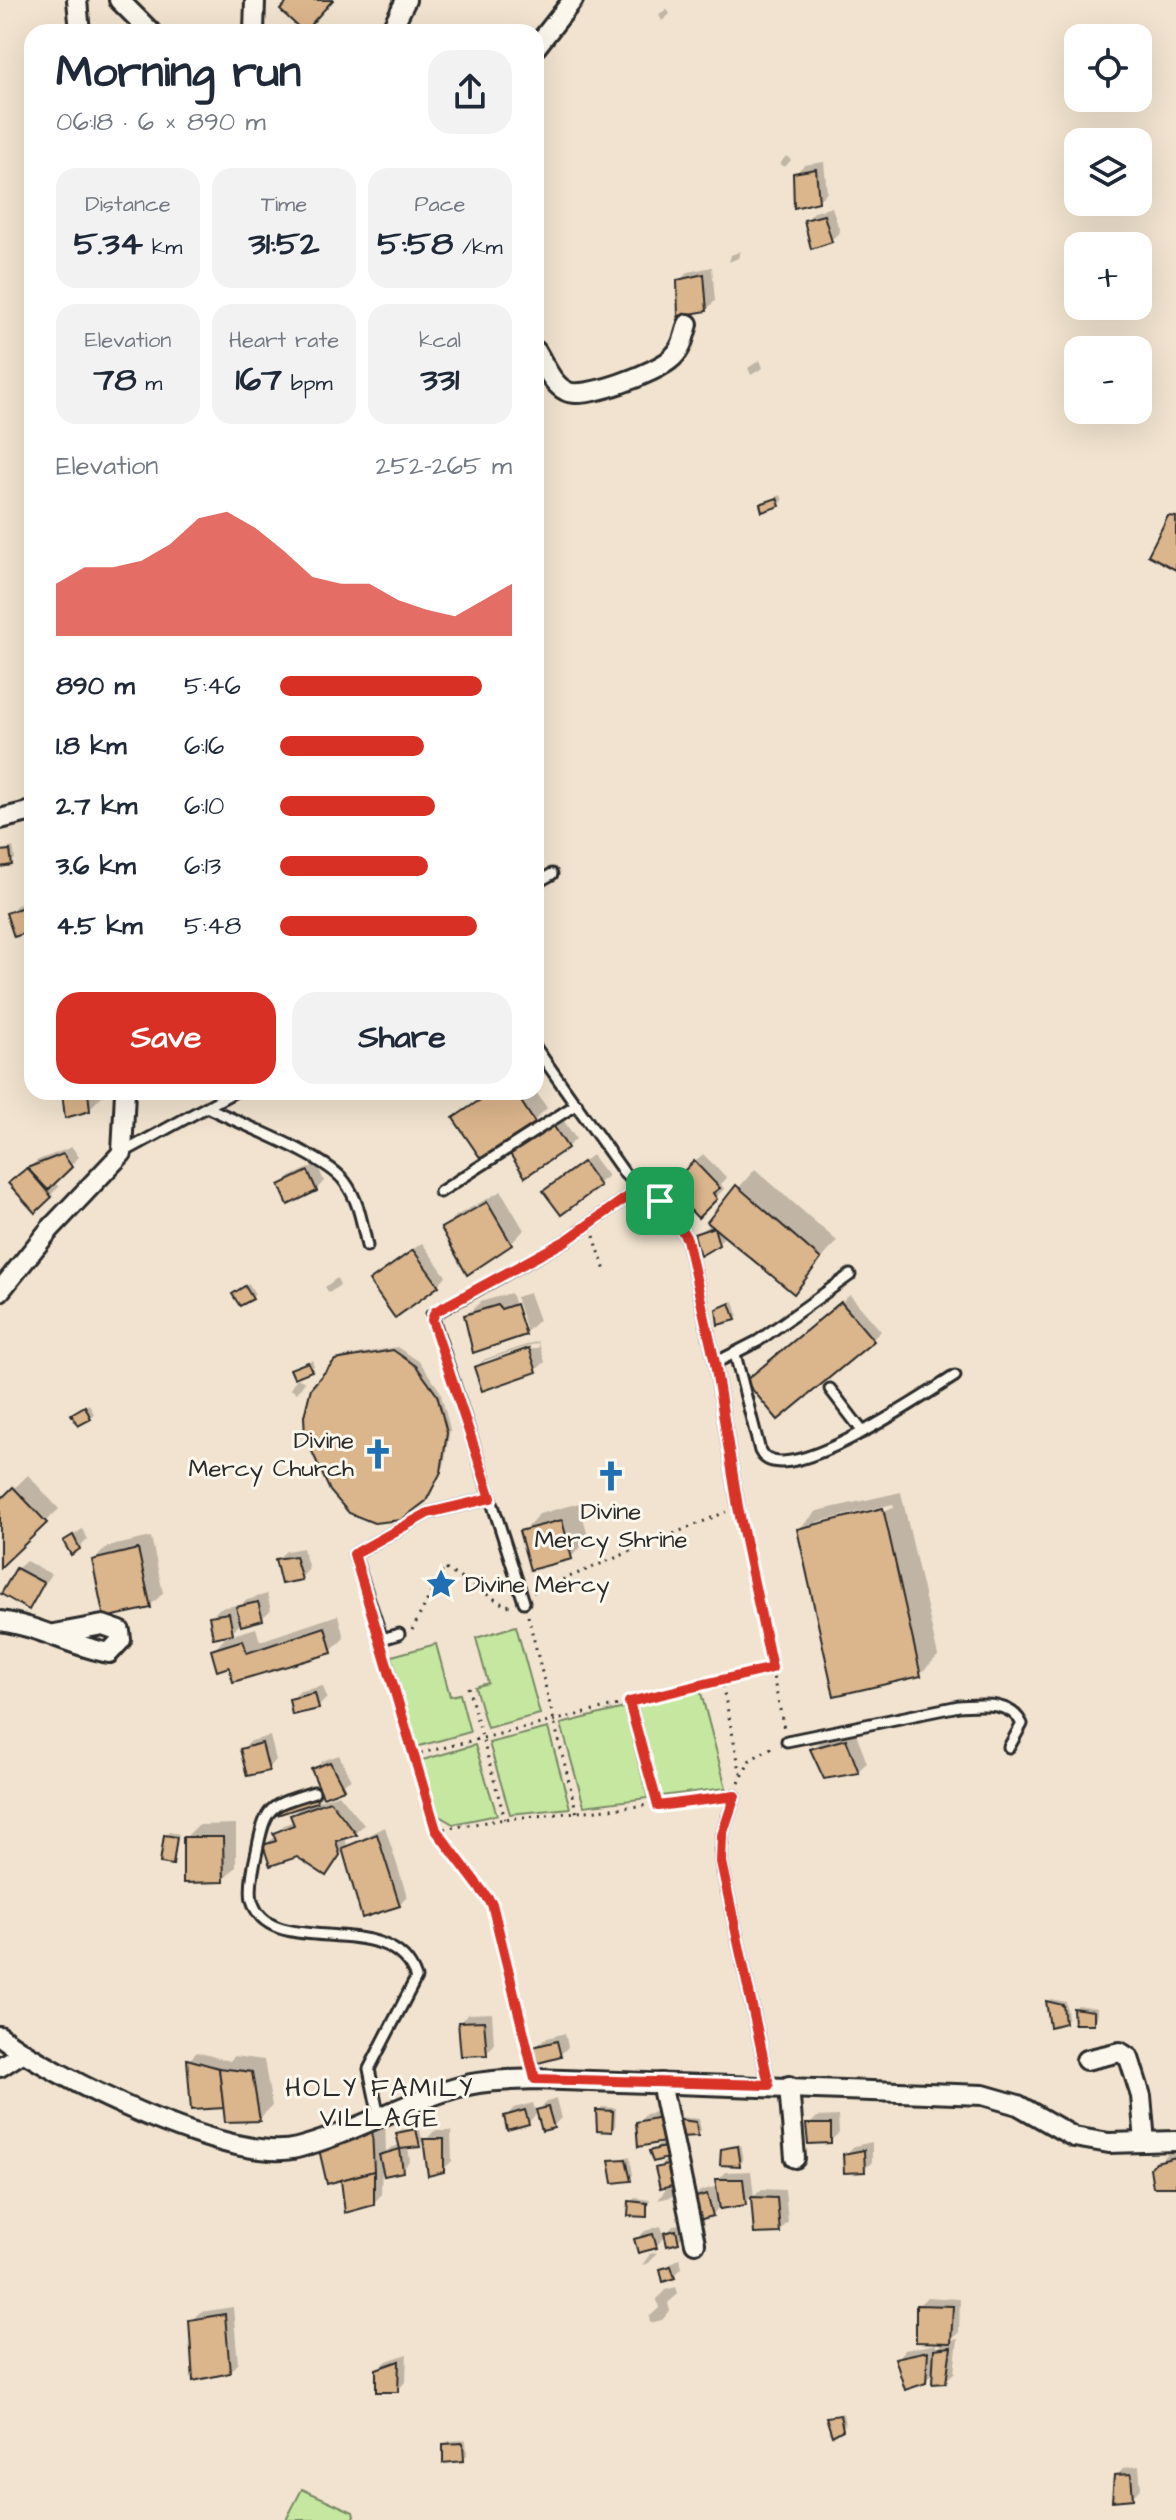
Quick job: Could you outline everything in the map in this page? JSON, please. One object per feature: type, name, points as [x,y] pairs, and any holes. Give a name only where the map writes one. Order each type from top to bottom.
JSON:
[{"type":"street","points":[[77,0],[79,24]]},
{"type":"street","points":[[119,0],[143,24]]},
{"type":"street","points":[[254,24],[255,0]]},
{"type":"street","points":[[394,24],[406,0]]},
{"type":"street","points":[[544,37],[573,0]]},
{"type":"street","points":[[544,364],[556,384],[566,391],[576,395],[592,392],[669,361],[680,350],[688,324]]},
{"type":"street","points":[[0,819],[24,813]]},
{"type":"street","points":[[0,1291],[50,1229],[122,1153],[125,1100]]},
{"type":"street","points":[[0,1621],[54,1634]]},
{"type":"street","points":[[0,2036],[22,2053],[139,2111],[264,2150],[296,2148],[463,2086],[535,2079],[983,2095],[1018,2105],[1074,2137],[1109,2143],[1176,2141]]},
{"type":"street","points":[[1086,2060],[1120,2052],[1129,2058],[1141,2096],[1145,2142]]},
{"type":"street","points":[[0,2067],[22,2053]]},
{"type":"street","points":[[661,2083],[695,2243]]},
{"type":"street","points":[[789,2086],[795,2158]]},
{"type":"lane","points":[[544,878],[552,874]]},
{"type":"lane","points":[[544,1059],[619,1166],[667,1206],[687,1239],[715,1363],[738,1507]]},
{"type":"lane","points":[[122,1153],[222,1100]]},
{"type":"lane","points":[[440,1192],[577,1104]]},
{"type":"lane","points":[[209,1108],[307,1155],[343,1178],[357,1201],[367,1246]]},
{"type":"lane","points":[[523,1598],[432,1315],[590,1225],[641,1187]]},
{"type":"lane","points":[[715,1363],[735,1354],[850,1275]]},
{"type":"lane","points":[[735,1354],[746,1407],[763,1458],[782,1464],[844,1443],[955,1376]]},
{"type":"lane","points":[[830,1389],[863,1432]]},
{"type":"lane","points":[[399,1634],[382,1639],[354,1554],[428,1513],[491,1498]]},
{"type":"lane","points":[[787,1741],[959,1706],[984,1704],[998,1706],[1018,1716],[1022,1724],[1020,1732],[1009,1747]]},
{"type":"lane","points":[[314,1792],[273,1805],[268,1812],[256,1853],[251,1898],[259,1915],[276,1925],[301,1932],[382,1941],[400,1950],[411,1962],[416,1978],[369,2069],[379,2117]]},
{"type":"lane","points":[[735,1796],[722,1835],[721,1862],[769,2085]]},
{"type":"path","points":[[590,1225],[605,1271]]},
{"type":"path","points":[[577,1814],[523,1598],[738,1507],[787,1741],[758,1753],[741,1775],[721,1678]]},
{"type":"path","points":[[414,1629],[444,1568],[506,1606]]},
{"type":"path","points":[[382,1639],[436,1830],[492,1904],[535,2079]]},
{"type":"path","points":[[413,1755],[772,1668]]},
{"type":"path","points":[[468,1687],[505,1819]]},
{"type":"path","points":[[629,1702],[658,1806]]},
{"type":"path","points":[[436,1830],[505,1819],[735,1796]]},
{"type":"green space","points":[[516,1626],[540,1714],[487,1728],[475,1687],[488,1683],[476,1638]]},
{"type":"green space","points":[[436,1644],[450,1696],[460,1694],[470,1732],[416,1747],[392,1656]]},
{"type":"green space","points":[[700,1689],[726,1788],[661,1796],[637,1705]]},
{"type":"green space","points":[[624,1708],[648,1798],[584,1806],[561,1724]]},
{"type":"green space","points":[[548,1728],[570,1808],[510,1814],[489,1743]]},
{"type":"green space","points":[[475,1745],[497,1815],[453,1824],[434,1813],[419,1761]]},
{"type":"green space","points":[[302,2489],[353,2512],[355,2520],[286,2520]]},
{"type":"building","points":[[289,0],[333,0],[311,24],[295,24],[280,10]]},
{"type":"building","points":[[816,169],[819,202],[794,208],[793,173]]},
{"type":"building","points":[[824,215],[832,242],[811,249],[804,220]]},
{"type":"building","points":[[704,274],[707,311],[678,316],[677,280]]},
{"type":"building","points":[[777,498],[780,506],[762,512],[760,504]]},
{"type":"building","points":[[1168,516],[1176,517],[1176,570],[1148,555]]},
{"type":"building","points":[[10,850],[12,865],[0,867],[0,851]]},
{"type":"building","points":[[24,907],[24,934],[14,937],[6,913]]},
{"type":"building","points":[[63,1100],[89,1100],[90,1111],[65,1118]]},
{"type":"building","points":[[480,1100],[520,1100],[535,1123],[481,1159],[453,1118]]},
{"type":"building","points":[[553,1125],[568,1148],[525,1177],[510,1154]]},
{"type":"building","points":[[63,1154],[72,1167],[48,1190],[27,1168]]},
{"type":"building","points":[[694,1161],[720,1188],[713,1193],[717,1199],[698,1218],[668,1187]]},
{"type":"building","points":[[583,1162],[600,1186],[561,1215],[543,1191]]},
{"type":"building","points":[[27,1168],[52,1197],[35,1213],[8,1183]]},
{"type":"building","points":[[308,1171],[317,1191],[288,1205],[279,1185]]},
{"type":"building","points":[[736,1185],[821,1259],[794,1294],[707,1222]]},
{"type":"building","points":[[487,1202],[512,1245],[467,1275],[441,1228]]},
{"type":"building","points":[[714,1227],[719,1245],[700,1256],[694,1234]]},
{"type":"building","points":[[413,1250],[439,1286],[395,1318],[369,1281]]},
{"type":"building","points":[[245,1286],[253,1299],[240,1306],[232,1294]]},
{"type":"building","points":[[841,1302],[874,1341],[778,1420],[745,1381]]},
{"type":"building","points":[[730,1303],[736,1320],[718,1325],[716,1309]]},
{"type":"building","points":[[516,1304],[526,1335],[473,1353],[464,1315],[498,1305],[501,1309]]},
{"type":"building","points":[[529,1348],[537,1372],[482,1391],[474,1367]]},
{"type":"building","name":"Divine Mercy Church","points":[[393,1350],[416,1366],[437,1395],[447,1433],[441,1472],[426,1501],[401,1520],[374,1523],[349,1513],[330,1491],[305,1436],[304,1416],[311,1388],[335,1360]]},
{"type":"building","points":[[308,1362],[312,1371],[294,1378],[290,1369]]},
{"type":"building","points":[[85,1406],[91,1419],[78,1426],[71,1414]]},
{"type":"building","points":[[13,1487],[47,1523],[0,1568],[0,1500]]},
{"type":"building","points":[[883,1508],[921,1676],[834,1696],[797,1529]]},
{"type":"building","points":[[562,1520],[572,1559],[530,1570],[519,1531]]},
{"type":"building","points":[[73,1535],[80,1549],[71,1555],[63,1541]]},
{"type":"building","points":[[138,1549],[151,1608],[104,1618],[92,1560]]},
{"type":"building","points":[[295,1556],[302,1580],[281,1584],[275,1559]]},
{"type":"building","points":[[16,1568],[44,1583],[29,1610],[1,1594]]},
{"type":"building","points":[[258,1602],[263,1620],[241,1626],[236,1607]]},
{"type":"building","points":[[229,1613],[233,1634],[213,1638],[209,1616]]},
{"type":"building","points":[[325,1627],[332,1653],[233,1682],[229,1667],[217,1671],[211,1650],[243,1640],[247,1653]]},
{"type":"building","points":[[315,1693],[319,1709],[292,1715],[289,1699]]},
{"type":"building","points":[[846,1739],[859,1773],[824,1779],[810,1749]]},
{"type":"building","points":[[262,1743],[269,1771],[247,1776],[240,1749]]},
{"type":"building","points":[[330,1762],[344,1789],[323,1797],[311,1769]]},
{"type":"building","points":[[315,1793],[317,1802],[277,1815],[274,1806]]},
{"type":"building","points":[[330,1801],[357,1835],[336,1841],[340,1855],[326,1876],[297,1857],[270,1866],[263,1845],[276,1841],[273,1833],[294,1825],[290,1815]]},
{"type":"building","points":[[377,1834],[400,1906],[362,1918],[342,1848]]},
{"type":"building","points":[[164,1835],[177,1837],[173,1865],[160,1863]]},
{"type":"building","points":[[183,1837],[223,1837],[224,1882],[183,1883]]},
{"type":"building","points":[[1046,2001],[1063,2005],[1065,2023],[1050,2027]]},
{"type":"building","points":[[1073,2008],[1094,2011],[1094,2024],[1074,2024]]},
{"type":"building","points":[[484,2021],[487,2055],[461,2056],[458,2022]]},
{"type":"building","points":[[557,2041],[561,2057],[538,2063],[533,2047]]},
{"type":"building","points":[[187,2059],[219,2068],[224,2108],[191,2110]]},
{"type":"building","points":[[219,2068],[252,2072],[260,2121],[225,2122]]},
{"type":"building","points":[[548,2107],[554,2128],[542,2131],[536,2110]]},
{"type":"building","points":[[525,2110],[529,2124],[507,2130],[504,2116]]},
{"type":"building","points":[[596,2110],[613,2111],[612,2132],[597,2131]]},
{"type":"building","points":[[661,2117],[669,2141],[638,2147],[636,2122]]},
{"type":"building","points":[[672,2119],[696,2122],[698,2136],[679,2137]]},
{"type":"building","points":[[806,2124],[831,2124],[831,2143],[808,2144]]},
{"type":"building","points":[[416,2129],[420,2147],[400,2149],[396,2133]]},
{"type":"building","points":[[372,2130],[374,2171],[327,2184],[318,2145]]},
{"type":"building","points":[[423,2139],[444,2139],[444,2172],[428,2176]]},
{"type":"building","points":[[737,2146],[740,2166],[720,2165],[721,2149]]},
{"type":"building","points":[[664,2147],[667,2158],[653,2162],[649,2151]]},
{"type":"building","points":[[400,2149],[403,2172],[384,2176],[379,2155]]},
{"type":"building","points":[[864,2150],[865,2172],[844,2173],[843,2154]]},
{"type":"building","points":[[1176,2157],[1176,2187],[1153,2187],[1150,2168],[1156,2162]]},
{"type":"building","points":[[626,2159],[631,2181],[613,2183],[609,2160]]},
{"type":"building","points":[[675,2163],[680,2184],[660,2189],[655,2168]]},
{"type":"building","points":[[374,2171],[374,2205],[345,2213],[341,2180]]},
{"type":"building","points":[[715,2179],[743,2179],[746,2205],[720,2209]]},
{"type":"building","points":[[707,2194],[713,2216],[695,2221],[689,2199]]},
{"type":"building","points":[[751,2197],[777,2198],[780,2233],[754,2234]]},
{"type":"building","points":[[629,2201],[647,2203],[647,2217],[628,2216]]},
{"type":"building","points":[[676,2230],[679,2243],[667,2246],[664,2233]]},
{"type":"building","points":[[653,2234],[657,2248],[638,2253],[634,2239]]},
{"type":"building","points":[[671,2266],[675,2278],[663,2282],[660,2269]]},
{"type":"building","points":[[916,2305],[953,2306],[951,2343],[916,2342]]},
{"type":"building","points":[[225,2314],[230,2373],[193,2381],[189,2320]]},
{"type":"building","points":[[951,2347],[946,2383],[932,2384],[934,2349]]},
{"type":"building","points":[[928,2351],[926,2383],[905,2390],[895,2358]]},
{"type":"building","points":[[399,2361],[398,2392],[376,2392],[376,2369]]},
{"type":"building","points":[[840,2415],[843,2430],[832,2436],[826,2417]]},
{"type":"building","points":[[463,2443],[464,2461],[443,2463],[443,2444]]},
{"type":"building","points":[[1131,2474],[1133,2499],[1112,2501],[1114,2475]]},
{"type":"place","name":"Divine Mercy Church","points":[[378,1454]]},
{"type":"place","name":"Divine Mercy Shrine","points":[[611,1476]]},
{"type":"place","name":"Divine Mercy","points":[[441,1584]]},
{"type":"district","name":"HOLY FAMILY VILLAGE","points":[[380,2102]]},
{"type":"route","points":[[641,1187],[660,1201],[679,1220],[687,1239],[715,1363],[738,1507],[772,1668],[629,1702],[658,1806],[735,1796],[722,1835],[721,1862],[726,1897],[769,2085],[535,2079],[492,1904],[436,1830],[382,1639],[354,1554],[383,1541],[428,1513],[491,1498],[432,1315],[567,1240],[641,1187]]}]
